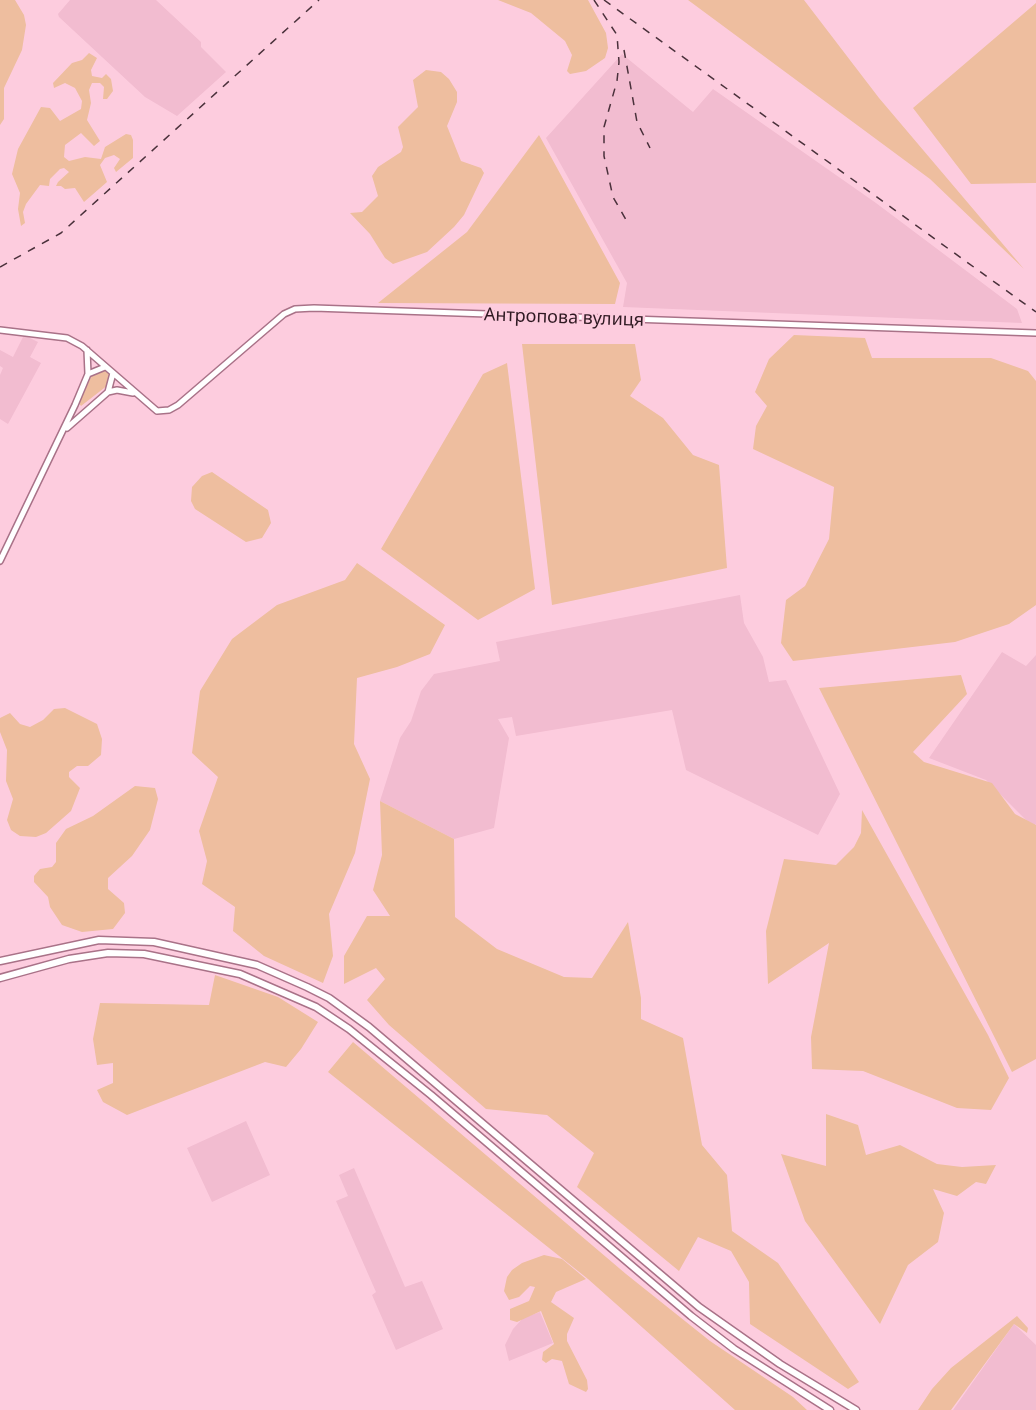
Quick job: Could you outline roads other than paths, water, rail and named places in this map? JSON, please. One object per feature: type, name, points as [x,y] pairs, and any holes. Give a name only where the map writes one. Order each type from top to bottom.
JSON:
[{"type":"main road","name":"Антропова вулиця","points":[[0,330],[67,338],[87,350],[157,411],[169,410],[284,314],[295,309],[1036,333]]},
{"type":"main road","points":[[0,561],[64,431],[88,374],[87,350]]},
{"type":"main road","points":[[88,374],[105,366]]},
{"type":"main road","points":[[108,392],[113,373]]},
{"type":"main road","points":[[64,431],[108,392],[117,390],[134,393]]},
{"type":"main road","points":[[75,405],[84,412]]},
{"type":"main road","points":[[0,961],[70,945],[117,939],[154,942],[257,965],[328,998],[369,1027],[691,1300],[780,1364],[854,1409],[862,1410]]},
{"type":"main road","points":[[0,978],[60,960],[117,953],[171,958],[240,974],[273,987],[334,1018],[475,1133],[652,1285],[734,1349],[830,1410]]},
{"type":"main road","points":[[475,1133],[484,1123]]},
{"type":"main road","points":[[773,1375],[780,1364]]},
{"type":"railway","points":[[0,267],[61,233],[319,0]]},
{"type":"railway","points":[[594,0],[617,35],[619,62],[617,81],[604,127],[604,156],[613,197],[629,225]]},
{"type":"railway","points":[[604,0],[1036,312]]},
{"type":"railway","points":[[624,50],[637,122],[650,148]]}]
